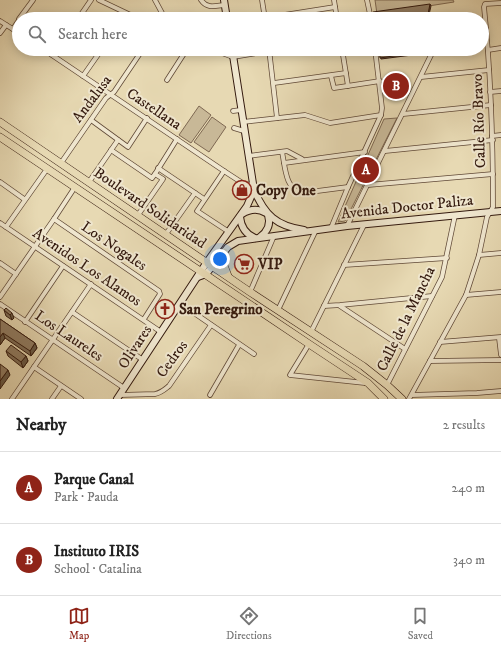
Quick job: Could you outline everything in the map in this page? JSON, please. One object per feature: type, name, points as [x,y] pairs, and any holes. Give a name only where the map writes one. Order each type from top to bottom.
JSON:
[{"type":"main road","points":[[233,57],[253,187],[267,214],[269,221],[266,233],[257,238],[249,236],[244,232],[241,224],[241,215],[247,211],[256,210],[267,214],[277,222],[287,227],[314,231]]},
{"type":"main road","name":"Boulevard Solidaridad","points":[[0,122],[250,292],[363,366],[402,399]]},
{"type":"main road","name":"Boulevard Solidaridad","points":[[0,137],[202,274],[368,383],[383,399]]},
{"type":"main road","name":"Olivares","points":[[118,397],[161,332],[210,264],[250,201],[253,187]]},
{"type":"main road","name":"Avenida Doctor Paliza","points":[[210,264],[235,242],[348,226],[501,211]]},
{"type":"main road","points":[[224,252],[223,263],[228,276]]},
{"type":"street","points":[[24,12],[32,0]]},
{"type":"street","points":[[83,12],[91,0]]},
{"type":"street","points":[[99,0],[124,12]]},
{"type":"street","points":[[155,0],[161,12]]},
{"type":"street","points":[[201,0],[205,5],[209,6],[224,3]]},
{"type":"street","points":[[262,0],[264,12]]},
{"type":"street","points":[[334,0],[336,12]]},
{"type":"street","points":[[368,0],[370,12]]},
{"type":"street","name":"Calle Río Bravo","points":[[486,12],[485,4],[501,3]]},
{"type":"street","points":[[303,12],[335,7]]},
{"type":"street","points":[[0,21],[12,29]]},
{"type":"street","points":[[0,33],[6,25]]},
{"type":"street","points":[[489,50],[501,48]]},
{"type":"street","name":"Castellana","points":[[53,56],[224,171],[244,184],[253,187]]},
{"type":"street","points":[[83,76],[98,56]]},
{"type":"street","name":"Andalusa","points":[[61,163],[106,98],[111,94],[138,56]]},
{"type":"street","points":[[168,80],[182,56]]},
{"type":"street","points":[[233,57],[238,56]]},
{"type":"street","points":[[270,56],[278,118]]},
{"type":"street","points":[[343,56],[348,86]]},
{"type":"street","points":[[331,228],[381,114],[380,81],[376,56]]},
{"type":"street","points":[[348,226],[431,56]]},
{"type":"street","name":"Calle Río Bravo","points":[[411,397],[466,295],[480,255],[487,217],[493,207],[488,56]]},
{"type":"street","points":[[421,77],[489,70]]},
{"type":"street","points":[[274,83],[346,73]]},
{"type":"street","points":[[331,76],[334,88],[380,81]]},
{"type":"street","points":[[490,92],[501,91]]},
{"type":"street","points":[[403,114],[491,105]]},
{"type":"street","points":[[233,110],[241,110]]},
{"type":"street","points":[[243,122],[305,114],[330,123],[381,114]]},
{"type":"street","points":[[91,120],[128,147],[147,118]]},
{"type":"street","points":[[234,128],[244,131]]},
{"type":"street","points":[[385,151],[501,136]]},
{"type":"street","points":[[89,182],[118,140]]},
{"type":"street","points":[[111,150],[152,178],[177,140]]},
{"type":"street","points":[[282,152],[290,185],[297,192],[302,193],[348,187]]},
{"type":"street","points":[[249,156],[289,152],[305,159]]},
{"type":"street","points":[[284,162],[365,152]]},
{"type":"street","points":[[6,227],[46,168]]},
{"type":"street","points":[[158,168],[204,199]]},
{"type":"street","points":[[224,171],[197,211],[229,232]]},
{"type":"street","points":[[138,215],[163,179],[155,174]]},
{"type":"street","points":[[368,185],[493,174]]},
{"type":"street","points":[[0,182],[24,199]]},
{"type":"street","points":[[0,298],[74,187]]},
{"type":"street","points":[[166,234],[195,193]]},
{"type":"street","name":"Calle de la Mancha","points":[[387,385],[442,277],[455,215]]},
{"type":"street","name":"Los Nogales","points":[[54,219],[160,292],[144,319]]},
{"type":"street","name":"Avenidos Los Alamos","points":[[0,223],[144,319],[161,332]]},
{"type":"street","points":[[311,332],[364,225]]},
{"type":"street","points":[[278,310],[314,231]]},
{"type":"street","points":[[250,292],[274,236]]},
{"type":"street","points":[[480,255],[501,253]]},
{"type":"street","points":[[344,265],[447,258]]},
{"type":"street","points":[[0,263],[16,274]]},
{"type":"street","points":[[25,322],[63,266]]},
{"type":"street","points":[[12,399],[91,284]]},
{"type":"street","points":[[466,295],[501,292]]},
{"type":"street","points":[[324,306],[340,306],[432,296]]},
{"type":"street","name":"Los Laureles","points":[[0,304],[124,388]]},
{"type":"street","points":[[181,304],[254,354]]},
{"type":"street","points":[[340,306],[405,349]]},
{"type":"street","points":[[72,312],[143,360]]},
{"type":"street","name":"Cedros","points":[[118,397],[155,394],[164,390],[169,386],[211,325]]},
{"type":"street","points":[[440,342],[500,338],[501,355]]},
{"type":"street","points":[[309,344],[290,375],[368,383]]},
{"type":"street","points":[[210,395],[239,345]]},
{"type":"street","points":[[430,361],[501,360]]},
{"type":"street","points":[[34,367],[81,399]]},
{"type":"street","points":[[52,399],[61,386]]},
{"type":"street","points":[[411,397],[501,391]]},
{"type":"shaded area","points":[[375,0],[453,0],[454,2],[390,12],[377,12]]},
{"type":"shaded area","points":[[199,106],[211,115],[191,143],[179,135]]},
{"type":"shaded area","points":[[212,117],[226,127],[209,152],[194,142]]},
{"type":"shaded area","points":[[397,118],[345,221],[338,222],[384,119]]},
{"type":"building","points":[[430,4],[428,12],[373,12]]},
{"type":"building","points":[[380,56],[393,56],[380,58]]},
{"type":"building","points":[[6,308],[12,313],[10,315],[4,310]]},
{"type":"building","points":[[0,319],[35,343],[30,351],[3,333],[0,337]]},
{"type":"building","points":[[11,345],[26,356],[21,362],[6,351]]},
{"type":"building","points":[[0,364],[8,370],[0,381]]},
{"type":"place","name":"Instituto IRIS","points":[[396,86]]},
{"type":"place","name":"Parque Canal","points":[[366,170]]},
{"type":"place","name":"Copy One","points":[[242,190]]},
{"type":"place","name":"VIP","points":[[244,264]]},
{"type":"place","name":"San Peregrino","points":[[165,309]]}]
